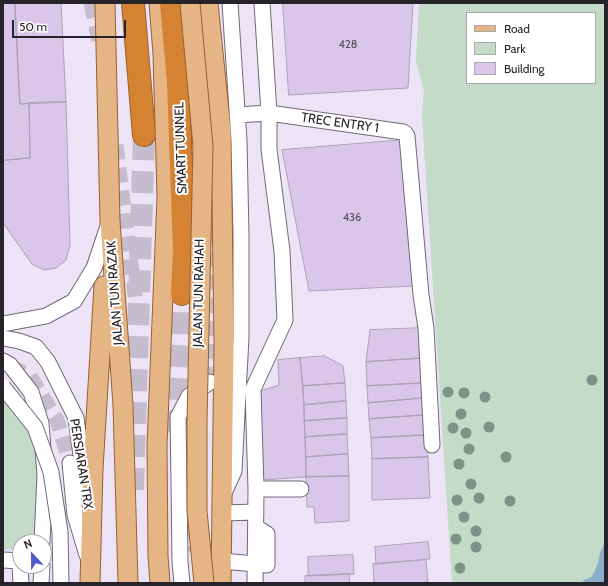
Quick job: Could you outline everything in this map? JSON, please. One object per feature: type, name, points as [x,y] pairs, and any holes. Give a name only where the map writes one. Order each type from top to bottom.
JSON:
[{"type":"highway","points":[[133,3],[144,135]]},
{"type":"highway","name":"SMART TUNNEL","points":[[171,3],[178,82],[184,251],[182,294]]},
{"type":"main road","name":"JALAN TUN RAZAK","points":[[105,3],[110,221],[122,405],[128,583]]},
{"type":"main road","points":[[159,3],[164,54],[167,197],[158,445],[158,556],[160,583]]},
{"type":"main road","name":"JALAN TUN RAHAH","points":[[190,3],[203,146],[197,421],[197,503],[204,583]]},
{"type":"main road","points":[[208,3],[221,131],[224,344],[221,583]]},
{"type":"main road","points":[[90,574],[93,469],[110,221]]},
{"type":"street","points":[[230,3],[239,141],[242,236],[241,337],[234,471],[222,505],[256,512]]},
{"type":"street","points":[[255,583],[256,489],[253,389],[285,320],[282,250],[269,149],[262,3]]},
{"type":"street","name":"TREC ENTRY 1","points":[[237,115],[268,113],[403,132],[408,138],[421,295],[426,328],[432,445]]},
{"type":"street","points":[[3,324],[46,316],[74,301],[94,268],[110,221]]},
{"type":"street","name":"PERSIARAN TRX","points":[[3,338],[19,340],[36,347],[48,362],[70,405],[76,418],[92,528]]},
{"type":"street","points":[[42,534],[45,475],[41,424],[31,392],[10,365],[4,374],[35,427],[51,472],[60,532],[61,583]]},
{"type":"street","points":[[182,583],[180,562],[178,417],[189,396],[210,382]]},
{"type":"street","points":[[70,463],[75,515],[90,574]]},
{"type":"street","points":[[179,483],[186,523]]},
{"type":"street","points":[[256,489],[301,488]]},
{"type":"street","points":[[222,561],[255,564]]},
{"type":"green space","points":[[419,3],[605,3],[605,583],[452,583],[422,116],[424,91],[416,62]]},
{"type":"green space","points":[[3,396],[34,435],[40,474],[34,534],[12,534],[12,549],[3,550]]},
{"type":"water","points":[[605,542],[605,583],[582,583],[584,580],[593,575]]},
{"type":"building","points":[[3,3],[15,3],[20,104],[29,103],[30,158],[3,161]]},
{"type":"building","points":[[15,3],[61,3],[66,102],[20,104]]},
{"type":"building","points":[[283,3],[413,3],[408,88],[289,95]]},
{"type":"building","points":[[66,102],[70,245],[66,260],[56,268],[44,270],[32,264],[3,223],[3,161],[30,158],[29,103]]},
{"type":"building","points":[[405,140],[413,286],[309,291],[282,150]]},
{"type":"building","points":[[424,328],[424,358],[366,362],[370,330]]},
{"type":"building","points":[[325,356],[343,366],[345,383],[303,386],[300,358]]},
{"type":"building","points":[[300,358],[304,405],[306,477],[262,480],[257,392],[279,385],[278,360]]},
{"type":"building","points":[[424,358],[424,383],[367,386],[366,362]]},
{"type":"building","points":[[345,383],[346,401],[304,405],[303,386]]},
{"type":"building","points":[[424,383],[425,398],[368,403],[367,386]]},
{"type":"building","points":[[425,398],[425,415],[369,419],[368,403]]},
{"type":"building","points":[[346,401],[347,418],[304,421],[304,405]]},
{"type":"building","points":[[425,415],[426,435],[371,438],[369,419]]},
{"type":"building","points":[[347,418],[347,434],[305,437],[304,421]]},
{"type":"building","points":[[347,434],[348,454],[306,457],[305,437]]},
{"type":"building","points":[[426,435],[428,457],[372,459],[371,438]]},
{"type":"building","points":[[348,454],[349,476],[306,477],[306,457]]},
{"type":"building","points":[[428,457],[430,498],[372,500],[372,459]]},
{"type":"building","points":[[349,476],[349,521],[315,523],[314,507],[307,507],[306,477]]},
{"type":"building","points":[[428,542],[430,559],[376,564],[375,547]]},
{"type":"building","points":[[353,555],[354,574],[308,576],[308,557]]},
{"type":"building","points":[[426,560],[428,582],[374,583],[373,564]]},
{"type":"building","points":[[349,574],[350,583],[305,583],[305,576]]},
{"type":"tunnel","points":[[91,3],[100,45]]},
{"type":"tunnel","points":[[133,490],[144,135]]},
{"type":"tunnel","points":[[116,145],[138,319]]},
{"type":"tunnel","points":[[210,382],[213,355],[211,167]]},
{"type":"tunnel","points":[[175,433],[181,341],[182,294]]},
{"type":"tunnel","points":[[10,366],[30,376],[57,420],[70,463]]},
{"type":"tunnel","points":[[186,523],[196,550]]}]
